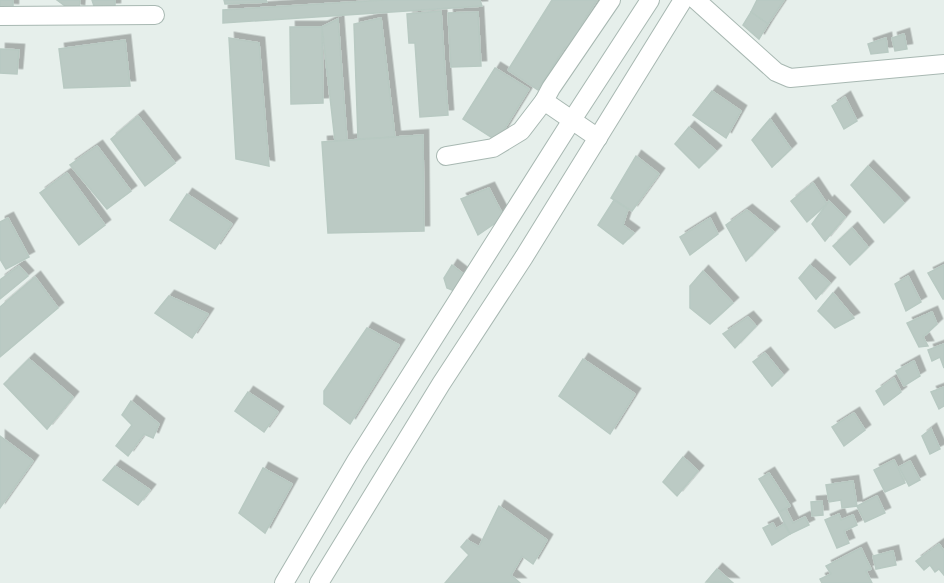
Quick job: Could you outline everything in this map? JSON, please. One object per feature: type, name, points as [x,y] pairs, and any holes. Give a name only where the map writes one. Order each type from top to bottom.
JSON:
[{"type":"street","points":[[446,156],[493,148],[521,131],[544,101],[611,0]]},
{"type":"street","points":[[284,583],[356,461],[572,120],[651,0]]},
{"type":"street","points":[[319,583],[441,384],[524,257],[683,0]]},
{"type":"street","points":[[696,0],[777,72],[790,78],[944,64]]},
{"type":"street","points":[[0,16],[155,15]]},
{"type":"street","points":[[544,101],[597,138]]},
{"type":"building","points":[[0,0],[13,0],[13,9],[0,8]]},
{"type":"building","points":[[57,0],[80,0],[79,10],[68,8]]},
{"type":"building","points":[[92,0],[115,0],[115,8],[95,9]]},
{"type":"building","points":[[224,0],[266,0],[267,2],[225,4]]},
{"type":"building","points":[[384,0],[480,0],[482,6],[223,23],[223,10]]},
{"type":"building","points":[[552,0],[597,0],[581,25],[585,28],[571,51],[565,47],[538,90],[508,70]]},
{"type":"building","points":[[757,0],[784,0],[768,24],[751,12]]},
{"type":"building","points":[[441,11],[448,115],[420,117],[415,43],[409,43],[407,14]]},
{"type":"building","points":[[478,12],[481,66],[451,67],[448,13]]},
{"type":"building","points":[[751,12],[768,24],[759,39],[743,25]]},
{"type":"building","points":[[381,18],[395,137],[358,139],[354,24]]},
{"type":"building","points":[[338,19],[347,140],[335,141],[322,27]]},
{"type":"building","points":[[290,27],[322,27],[323,103],[291,104]]},
{"type":"building","points":[[904,34],[907,49],[895,51],[892,38]]},
{"type":"building","points":[[229,38],[259,43],[269,166],[236,159]]},
{"type":"building","points":[[886,38],[888,52],[871,54],[868,44]]},
{"type":"building","points":[[125,40],[130,86],[64,88],[59,49]]},
{"type":"building","points":[[0,49],[19,50],[17,74],[0,73]]},
{"type":"building","points":[[495,68],[529,89],[497,141],[463,119]]},
{"type":"building","points":[[712,91],[741,111],[726,138],[693,115]]},
{"type":"building","points":[[845,97],[857,121],[844,129],[832,106]]},
{"type":"building","points":[[138,116],[175,163],[145,186],[111,139]]},
{"type":"building","points":[[770,119],[791,149],[772,167],[752,140]]},
{"type":"building","points":[[689,127],[716,151],[699,168],[675,144]]},
{"type":"building","points":[[423,135],[424,231],[328,233],[322,142]]},
{"type":"building","points":[[97,146],[131,191],[107,209],[70,165]]},
{"type":"building","points":[[636,156],[659,174],[632,211],[611,198]]},
{"type":"building","points":[[868,166],[904,203],[884,223],[851,185]]},
{"type":"building","points":[[67,173],[105,225],[79,245],[40,193]]},
{"type":"building","points":[[813,183],[827,204],[807,222],[791,201]]},
{"type":"building","points":[[489,188],[504,217],[478,235],[461,199]]},
{"type":"building","points":[[187,194],[232,224],[215,249],[170,220]]},
{"type":"building","points":[[614,200],[628,209],[623,225],[634,233],[623,244],[598,225]]},
{"type":"building","points":[[829,201],[845,217],[825,241],[812,224]]},
{"type":"building","points":[[747,210],[774,232],[746,261],[726,225]]},
{"type":"building","points":[[8,218],[29,257],[6,269],[0,259],[0,222]]},
{"type":"building","points":[[710,218],[718,234],[690,255],[680,237]]},
{"type":"building","points":[[852,228],[868,247],[850,265],[833,246]]},
{"type":"building","points":[[452,265],[466,276],[457,292],[447,288],[444,278]]},
{"type":"building","points":[[810,265],[830,283],[816,299],[799,278]]},
{"type":"building","points":[[944,265],[944,299],[943,299],[928,273]]},
{"type":"building","points":[[19,266],[28,276],[0,299],[0,280]]},
{"type":"building","points":[[703,271],[733,303],[710,324],[690,308],[690,286]]},
{"type":"building","points":[[908,276],[921,302],[906,311],[895,284]]},
{"type":"building","points":[[35,277],[58,308],[0,357],[0,307]]},
{"type":"building","points":[[833,293],[854,318],[835,328],[818,311]]},
{"type":"building","points":[[169,296],[208,314],[192,338],[155,313]]},
{"type":"building","points":[[932,312],[937,324],[923,337],[928,346],[919,347],[907,323]]},
{"type":"building","points":[[748,317],[756,326],[735,348],[723,334]]},
{"type":"building","points":[[367,328],[399,345],[350,424],[324,404],[324,391]]},
{"type":"building","points":[[944,344],[944,368],[940,357],[932,361],[928,350]]},
{"type":"building","points":[[765,353],[783,375],[772,386],[753,362]]},
{"type":"building","points":[[29,359],[73,397],[47,429],[4,384]]},
{"type":"building","points":[[583,359],[635,394],[610,434],[559,396]]},
{"type":"building","points":[[914,361],[920,376],[904,386],[896,371]]},
{"type":"building","points":[[894,378],[901,392],[884,405],[876,391]]},
{"type":"building","points":[[944,387],[944,406],[939,409],[931,392]]},
{"type":"building","points":[[248,392],[278,412],[264,432],[235,411]]},
{"type":"building","points":[[131,401],[159,424],[153,438],[144,434],[128,456],[116,446],[132,425],[122,415]]},
{"type":"building","points":[[854,413],[865,430],[844,446],[832,427]]},
{"type":"building","points":[[931,429],[940,449],[930,454],[922,436]]},
{"type":"building","points":[[0,436],[33,461],[0,508]]},
{"type":"building","points":[[683,457],[698,471],[677,496],[663,482]]},
{"type":"building","points":[[894,460],[905,483],[885,492],[874,470]]},
{"type":"building","points":[[910,461],[920,480],[909,486],[899,467]]},
{"type":"building","points":[[115,466],[150,490],[138,505],[103,480]]},
{"type":"building","points":[[263,468],[292,484],[265,533],[239,513]]},
{"type":"building","points":[[769,473],[790,506],[779,512],[759,479]]},
{"type":"building","points":[[853,481],[857,506],[842,508],[841,500],[829,502],[826,485]]},
{"type":"building","points":[[877,496],[885,513],[865,522],[857,506]]},
{"type":"building","points":[[822,501],[823,515],[812,516],[811,502]]},
{"type":"building","points":[[499,506],[547,540],[533,564],[522,556],[511,575],[520,583],[445,583],[469,555],[461,547],[467,540],[479,547]]},
{"type":"building","points":[[786,509],[793,523],[805,517],[809,525],[790,534],[779,512]]},
{"type":"building","points":[[839,514],[841,520],[853,515],[857,525],[844,531],[849,543],[837,548],[825,520]]},
{"type":"building","points":[[773,523],[776,529],[784,524],[790,534],[772,545],[763,528]]},
{"type":"building","points":[[939,544],[944,551],[944,575],[939,569],[935,572],[930,565],[924,570],[916,561]]},
{"type":"building","points":[[861,548],[871,569],[866,571],[872,583],[822,583],[820,579],[831,574],[826,566]]},
{"type":"building","points":[[893,551],[896,565],[876,569],[873,556]]},
{"type":"building","points":[[717,569],[733,583],[706,582]]}]
